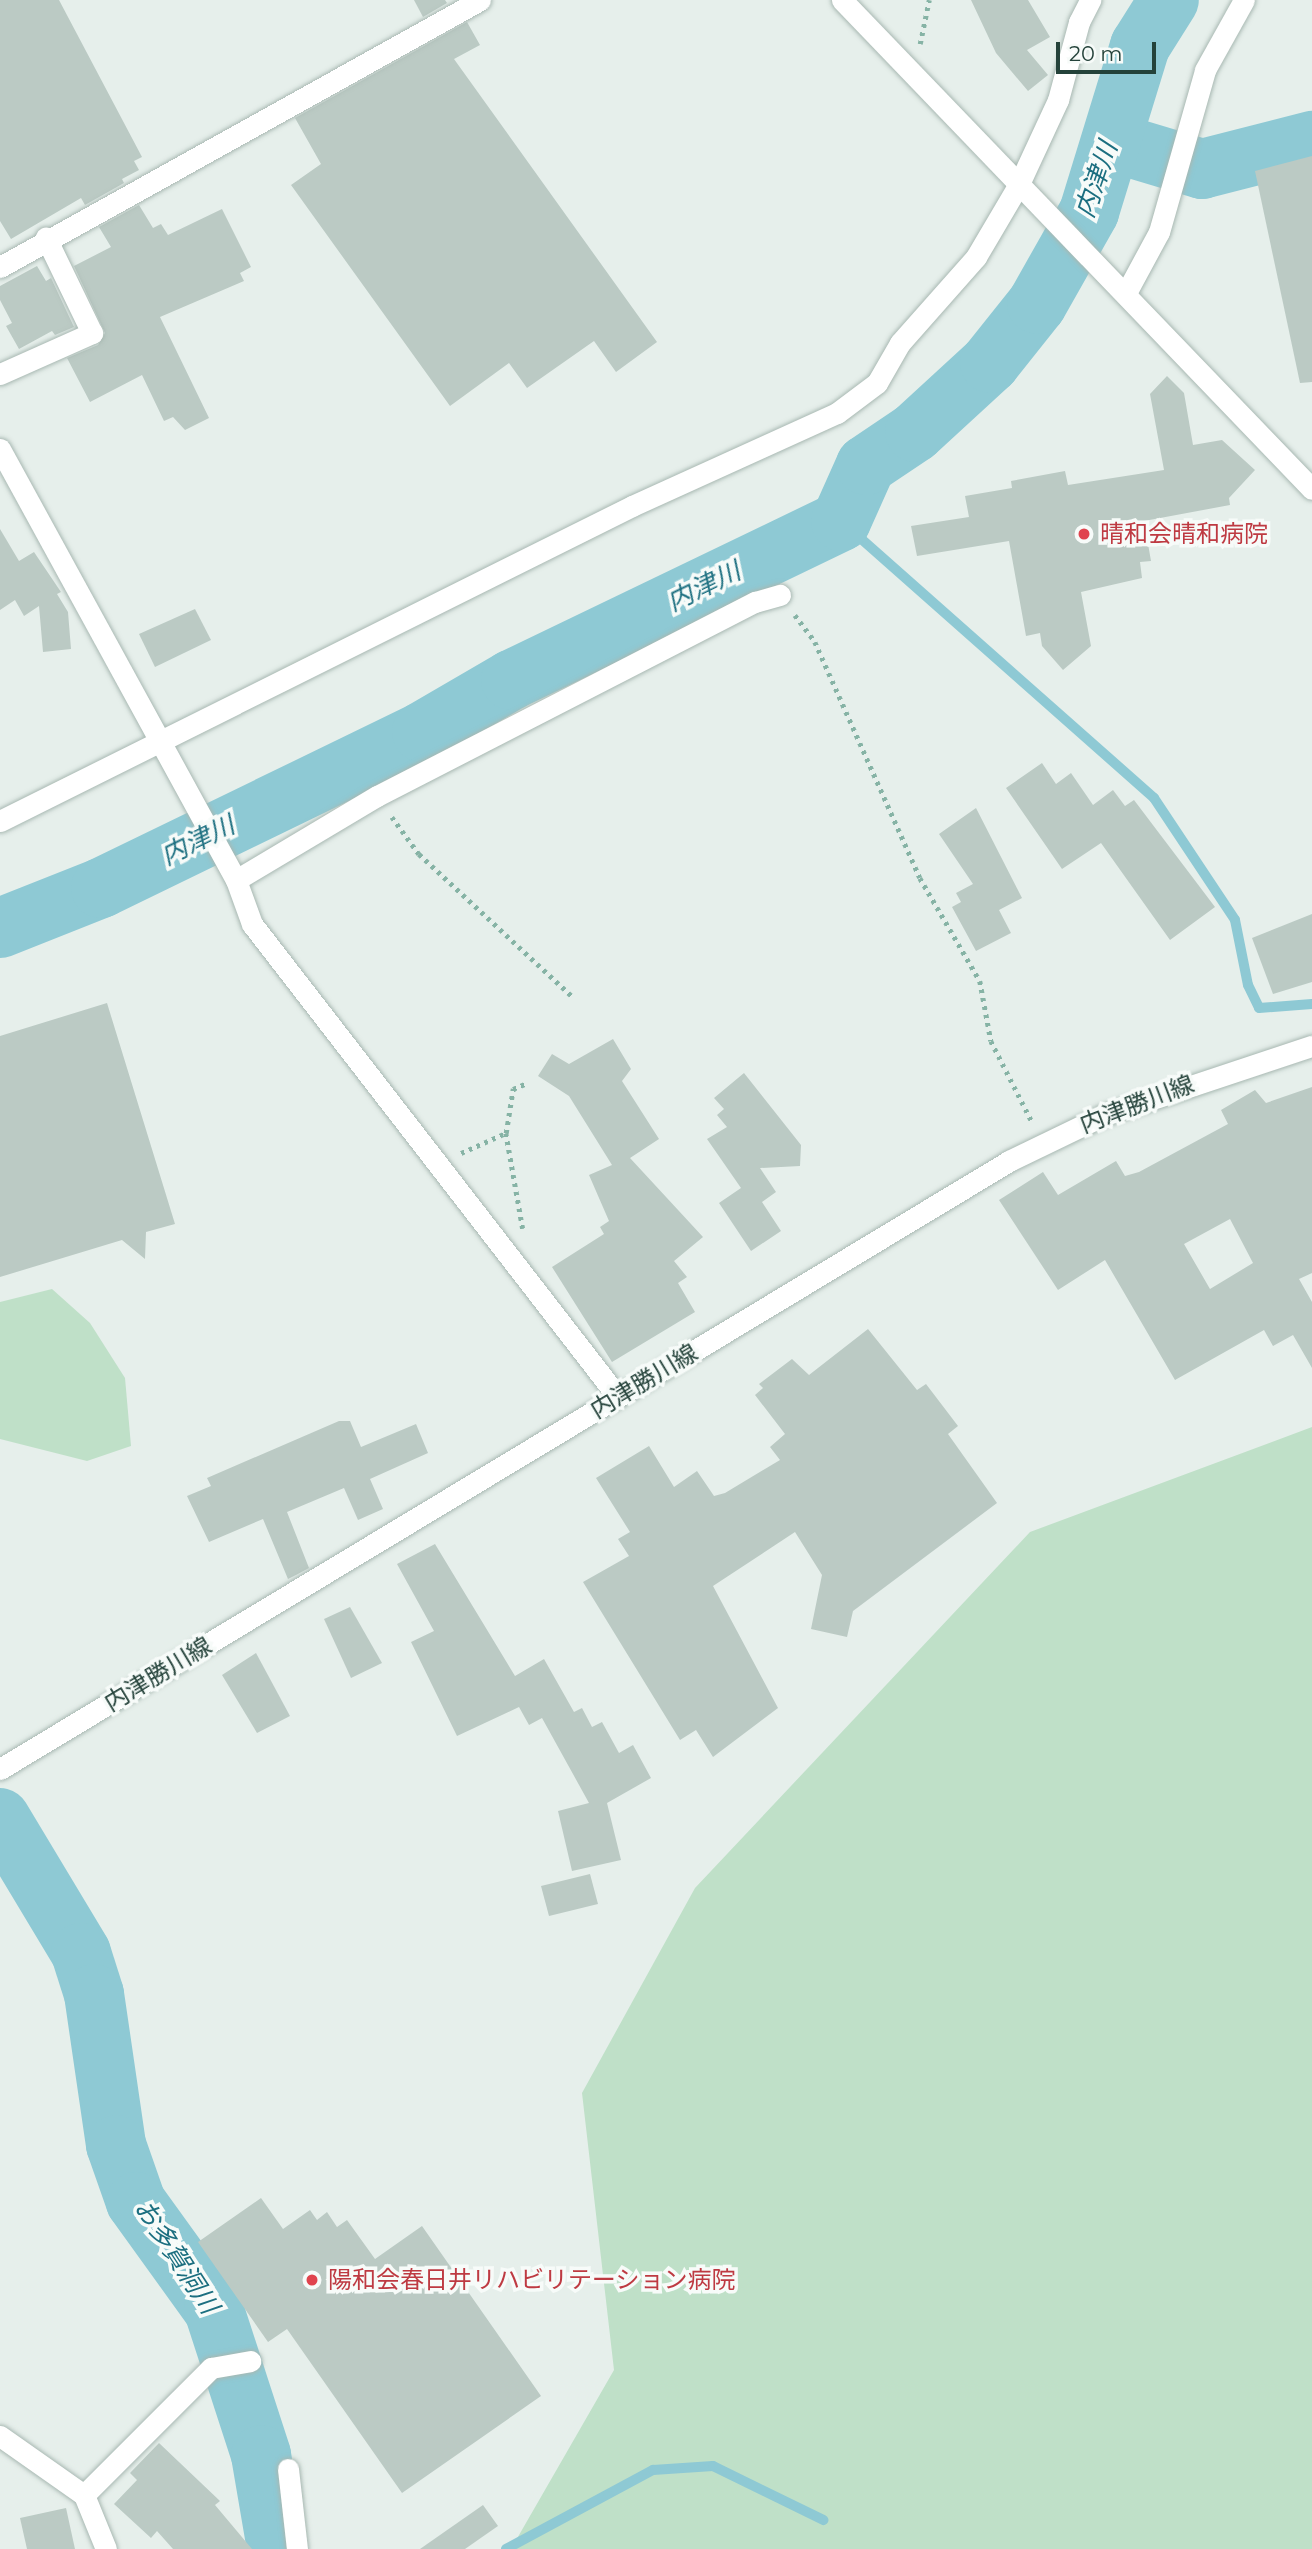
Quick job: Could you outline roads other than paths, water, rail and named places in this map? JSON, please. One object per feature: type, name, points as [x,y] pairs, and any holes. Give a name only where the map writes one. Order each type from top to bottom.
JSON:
[{"type":"street","points":[[0,267],[46,238],[480,0]]},
{"type":"street","points":[[842,0],[1312,489]]},
{"type":"street","points":[[0,821],[162,743],[632,506],[837,413],[877,383],[900,343],[976,257],[1019,184],[1058,100],[1079,22],[1090,0]]},
{"type":"street","points":[[1126,293],[1159,232],[1205,70],[1244,0]]},
{"type":"street","points":[[0,374],[92,333],[46,238]]},
{"type":"street","points":[[0,449],[236,880],[253,924],[445,1169],[618,1397]]},
{"type":"street","points":[[236,880],[377,796],[755,601],[780,595]]},
{"type":"street","name":"内津勝川線","points":[[0,1769],[1043,1143],[1200,1079],[1312,1046]]},
{"type":"street","points":[[84,2495],[211,2368],[250,2361]]},
{"type":"street","points":[[0,2436],[84,2495],[106,2549]]},
{"type":"street","points":[[288,2469],[297,2549]]},
{"type":"waterway","name":"内津川","points":[[0,928],[101,888],[422,732],[511,680],[841,521],[866,465],[915,432],[990,363],[1037,304],[1089,212],[1140,46],[1169,0]]},
{"type":"waterway","points":[[1112,142],[1202,169],[1312,141]]},
{"type":"waterway","points":[[841,521],[1154,798],[1235,920],[1248,985],[1259,1008],[1312,1004]]},
{"type":"waterway","name":"お多賀洞川","points":[[0,1818],[81,1953],[94,1994],[116,2145],[136,2202],[214,2310],[261,2455],[277,2549]]},
{"type":"waterway","points":[[506,2549],[653,2470],[713,2466],[823,2520]]},
{"type":"waterway","points":[[276,2542],[287,2549]]},
{"type":"place","name":"晴和会晴和病院","points":[[1084,534]]},
{"type":"place","name":"陽和会春日井リハビリテーション病院","points":[[312,2280]]}]
